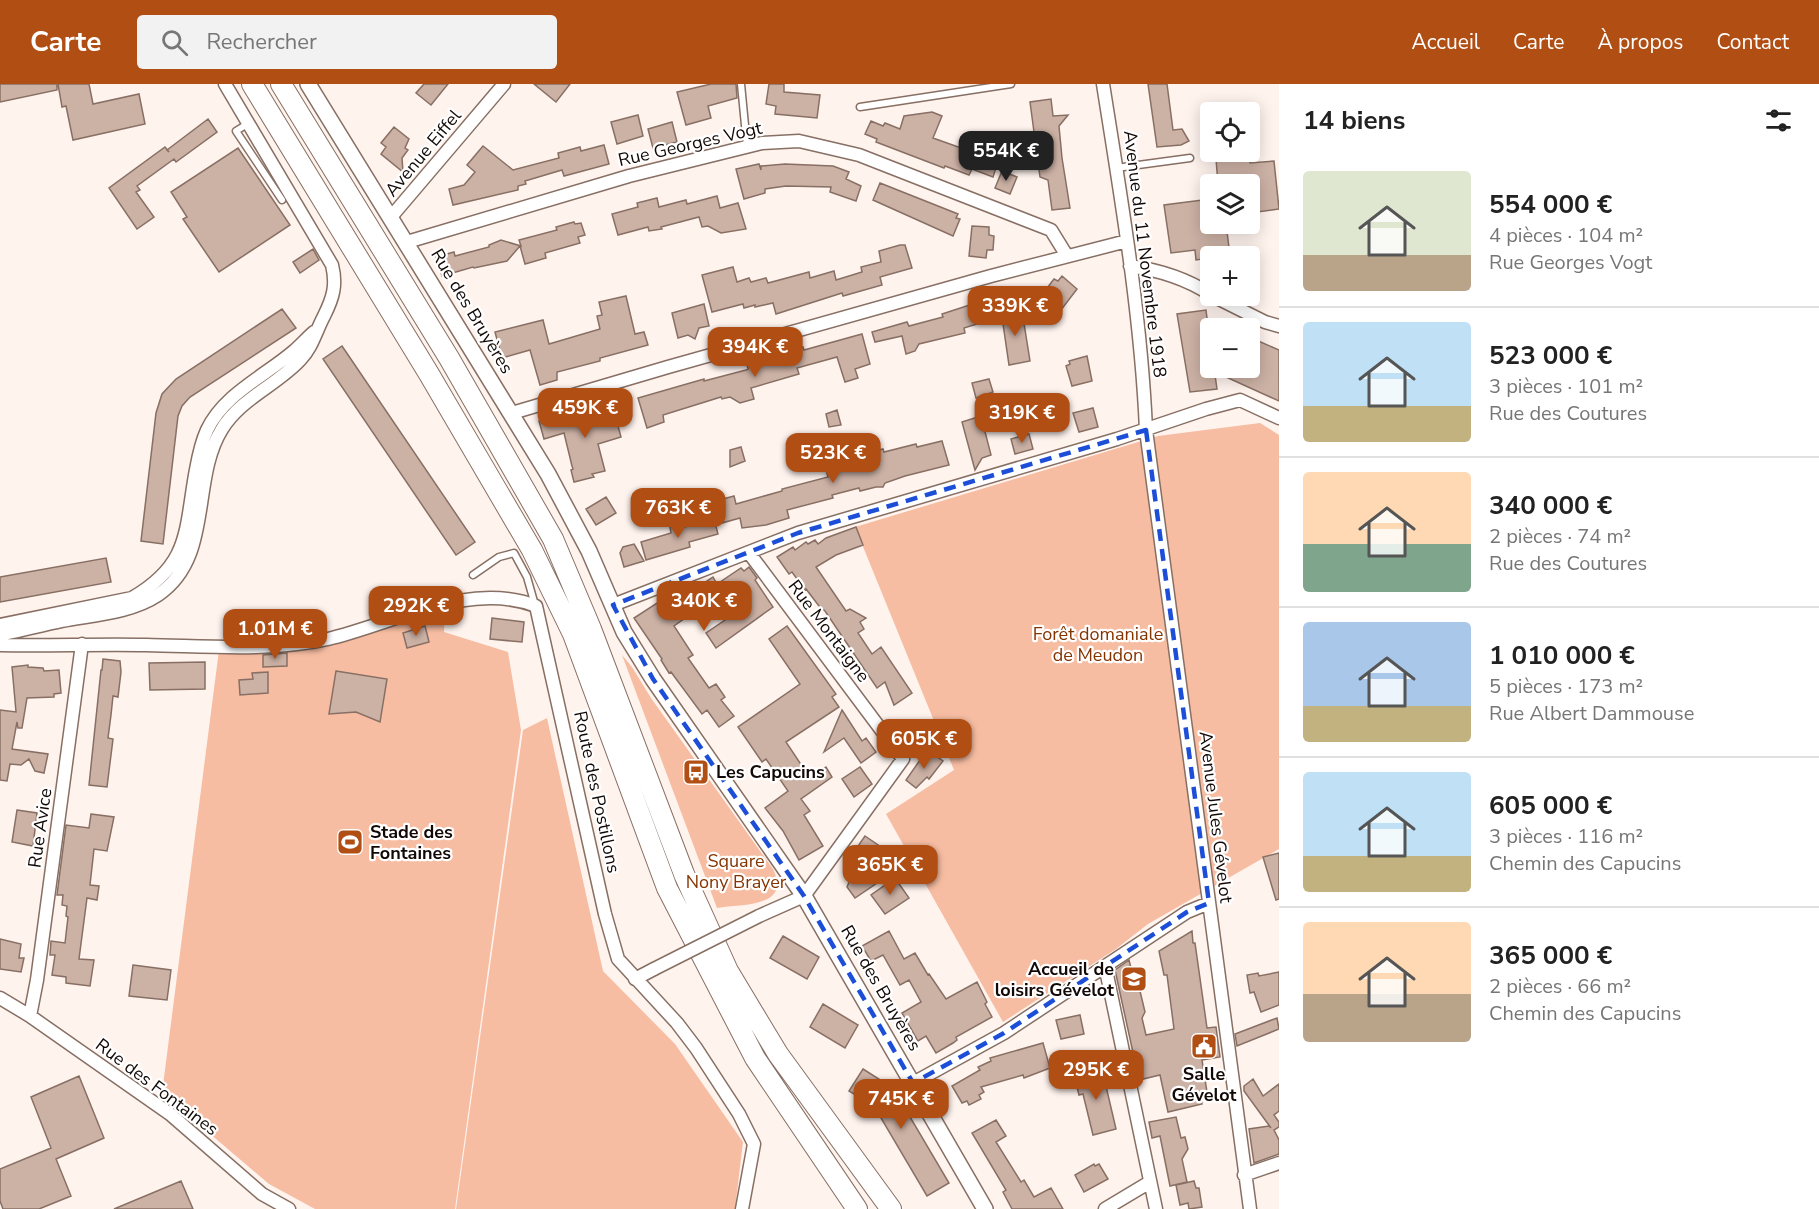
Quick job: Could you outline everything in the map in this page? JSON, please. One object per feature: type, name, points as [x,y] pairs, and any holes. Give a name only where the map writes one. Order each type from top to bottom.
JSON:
[{"type":"highway","points":[[252,84],[429,374],[532,550],[573,634],[667,888],[755,1058],[856,1209]]},
{"type":"highway","points":[[281,84],[449,358],[553,539],[595,640],[684,874],[728,971],[778,1054],[891,1209]]},
{"type":"street","points":[[225,84],[332,264],[336,280],[329,305],[312,344],[300,360],[252,390],[222,429],[201,475],[195,545],[181,560],[180,573],[159,594],[144,597],[137,606],[6,627],[0,644],[254,647],[292,645],[328,639],[425,609],[461,601],[516,598],[536,606]]},
{"type":"street","name":"Rue des Bruyères","points":[[308,84],[512,413],[569,511],[624,632],[653,679],[804,896],[985,1209]]},
{"type":"street","name":"Avenue Eiffel","points":[[391,217],[504,84]]},
{"type":"street","name":"Avenue du 11 Novembre 1918","points":[[1103,84],[1130,266],[1144,385],[1146,430]]},
{"type":"street","name":"Rue Georges Vogt","points":[[407,242],[629,176],[762,143],[799,141],[859,155],[1051,230],[1067,256]]},
{"type":"street","points":[[512,413],[680,363],[1126,241]]},
{"type":"street","points":[[1130,266],[1156,270],[1200,288]]},
{"type":"street","points":[[1234,306],[1265,322],[1279,326]]},
{"type":"street","points":[[613,605],[798,533],[1146,430],[1206,409],[1240,400],[1279,418]]},
{"type":"street","name":"Avenue Jules Gévelot","points":[[1146,430],[1250,1209]]},
{"type":"street","name":"Rue Montaigne","points":[[749,553],[903,759],[804,896]]},
{"type":"street","name":"Route des Postillons","points":[[536,606],[605,915],[618,959],[677,1023],[696,1048],[739,1114],[754,1144],[742,1209]]},
{"type":"street","name":"Rue Avice","points":[[30,1016],[82,644]]},
{"type":"street","points":[[635,979],[759,916],[804,896]]},
{"type":"street","points":[[913,1083],[1004,1033],[1187,912],[1209,903]]},
{"type":"street","points":[[1102,968],[1107,975],[1156,1209]]},
{"type":"street","name":"Rue des Fontaines","points":[[0,998],[30,1016],[170,1114],[259,1199],[289,1209]]},
{"type":"street","points":[[1244,1174],[1279,1163]]},
{"type":"street","points":[[1105,1209],[1150,1182]]},
{"type":"lane","points":[[741,84],[747,147]]},
{"type":"lane","points":[[860,107],[1011,84]]},
{"type":"lane","points":[[249,123],[236,131],[282,200]]},
{"type":"lane","points":[[1116,168],[1190,158]]},
{"type":"lane","points":[[473,574],[499,557],[514,553],[527,577],[536,606]]},
{"type":"highlighted area","points":[[1146,430],[1209,903],[1187,912],[1004,1033],[913,1083],[804,896],[653,679],[613,605],[798,533]]},
{"type":"green space","name":"Forêt domaniale de Meudon","points":[[1260,423],[1279,435],[1279,849],[1148,924],[1116,949],[1003,1022],[886,814],[954,770],[855,527],[1158,436]]},
{"type":"green space","name":"Stade des Fontaines","points":[[445,611],[444,632],[508,652],[521,730],[455,1209],[315,1209],[269,1184],[162,1093],[219,650],[339,641]]},
{"type":"green space","name":"Square Nony Brayer","points":[[622,655],[773,869],[777,882],[776,891],[770,897],[761,902],[717,908]]},
{"type":"green space","points":[[547,718],[603,971],[675,1044],[743,1142],[735,1209],[456,1209],[523,730]]},
{"type":"building","points":[[0,84],[57,84],[57,90],[0,102]]},
{"type":"building","points":[[58,84],[89,84],[93,104],[139,94],[145,124],[73,140],[66,106],[62,107]]},
{"type":"building","points":[[424,84],[448,84],[431,105],[416,93]]},
{"type":"building","points":[[534,84],[570,84],[556,102]]},
{"type":"building","points":[[711,84],[736,84],[737,98],[708,106],[711,118],[686,125],[677,92]]},
{"type":"building","points":[[769,84],[784,84],[784,92],[820,95],[817,118],[775,114],[776,106],[766,104]]},
{"type":"building","points":[[1148,84],[1167,84],[1173,130],[1182,129],[1189,141],[1181,145],[1157,147]]},
{"type":"building","points":[[1051,99],[1053,116],[1068,115],[1059,126],[1070,208],[1052,210],[1048,180],[1040,177],[1030,102]]},
{"type":"building","points":[[932,112],[942,116],[933,138],[978,154],[986,135],[1004,143],[993,177],[972,169],[969,175],[945,166],[944,168],[876,142],[877,139],[865,134],[871,121],[900,129],[904,116]]},
{"type":"building","points":[[638,115],[643,136],[617,144],[611,122]]},
{"type":"building","points":[[208,119],[217,132],[176,162],[174,159],[137,186],[140,190],[136,192],[154,217],[137,229],[109,188],[165,147],[167,150]]},
{"type":"building","points":[[672,122],[677,142],[653,148],[648,129]]},
{"type":"building","points":[[394,127],[409,139],[405,148],[408,150],[402,158],[403,172],[381,154],[386,147],[381,143]]},
{"type":"building","points":[[604,145],[609,164],[564,176],[562,170],[525,181],[526,184],[518,186],[518,190],[453,205],[449,189],[464,185],[475,172],[467,165],[483,146],[513,170],[559,158],[558,153],[580,147],[581,151]]},
{"type":"building","points":[[238,148],[290,225],[219,272],[183,219],[187,217],[171,192]]},
{"type":"building","points":[[1274,161],[1279,209],[1260,212],[1260,174],[1217,174],[1216,162]]},
{"type":"building","points":[[759,164],[761,170],[761,166],[785,164],[833,166],[849,172],[846,179],[861,186],[856,201],[830,192],[831,187],[786,186],[765,189],[765,193],[744,199],[736,169]]},
{"type":"building","points":[[1002,171],[1017,177],[1010,194],[995,188]]},
{"type":"building","points":[[880,183],[958,214],[956,218],[960,219],[953,236],[873,200]]},
{"type":"building","points":[[717,196],[720,208],[738,203],[746,229],[721,233],[708,226],[702,227],[699,217],[661,227],[662,229],[649,231],[648,227],[618,235],[612,214],[638,207],[637,203],[657,198],[659,207],[686,200],[687,204]]},
{"type":"building","points":[[1200,200],[1200,234],[1227,234],[1229,246],[1200,246],[1200,259],[1196,260],[1195,250],[1171,253],[1164,205]]},
{"type":"building","points":[[574,222],[575,224],[581,223],[585,235],[578,237],[580,243],[545,253],[546,258],[525,264],[520,246],[507,261],[442,276],[436,257],[454,252],[455,256],[489,247],[501,240],[521,246],[519,240],[557,230],[556,227]]},
{"type":"building","points":[[972,226],[989,227],[989,235],[994,236],[993,250],[987,250],[986,258],[969,256]]},
{"type":"building","points":[[905,245],[912,268],[880,277],[882,285],[843,296],[842,293],[776,314],[773,303],[744,308],[743,304],[712,312],[702,275],[733,267],[737,282],[749,278],[751,282],[766,278],[768,283],[809,272],[810,278],[834,271],[836,280],[862,272],[861,267],[881,262],[879,251]]},
{"type":"building","points":[[313,249],[319,260],[300,273],[293,262]]},
{"type":"building","points":[[1062,276],[1077,289],[1061,310],[1044,297],[1044,292],[1054,279],[1058,281]]},
{"type":"building","points":[[626,296],[635,334],[644,332],[648,345],[557,372],[557,380],[540,385],[530,350],[502,358],[495,332],[543,320],[549,344],[600,329],[597,316],[602,315],[599,302]]},
{"type":"building","points":[[988,299],[993,319],[964,328],[965,333],[919,344],[915,351],[906,354],[902,336],[875,342],[872,332],[907,322],[909,326],[943,317],[942,314]]},
{"type":"building","points":[[704,304],[709,326],[699,328],[695,339],[688,335],[678,338],[672,313]]},
{"type":"building","points":[[282,309],[296,328],[190,397],[182,406],[178,416],[163,544],[141,541],[156,413],[162,394],[176,379]]},
{"type":"building","points":[[1001,310],[1022,311],[1030,361],[1009,365]]},
{"type":"building","points":[[1206,310],[1207,318],[1200,318],[1200,378],[1215,378],[1217,389],[1190,392],[1177,314]]},
{"type":"building","points":[[862,334],[870,364],[855,369],[858,378],[845,382],[837,357],[797,368],[799,374],[751,388],[754,399],[740,403],[730,397],[722,399],[721,397],[663,415],[664,422],[647,428],[638,398],[704,379],[704,381],[746,370],[748,369],[747,364],[803,347],[804,350]]},
{"type":"building","points":[[1260,342],[1279,350],[1279,401],[1228,378],[1260,378]]},
{"type":"building","points":[[342,346],[475,542],[456,555],[323,359]]},
{"type":"building","points":[[1087,356],[1092,381],[1072,386],[1066,366],[1070,364],[1069,361]]},
{"type":"building","points":[[989,379],[993,392],[976,398],[972,383]]},
{"type":"building","points":[[612,404],[621,437],[598,444],[605,471],[592,474],[594,477],[574,482],[564,433],[544,439],[539,421],[560,417],[561,421],[595,412],[594,408]]},
{"type":"building","points":[[1093,408],[1098,427],[1079,432],[1073,413]]},
{"type":"building","points":[[837,410],[841,425],[829,427],[826,414]]},
{"type":"building","points":[[981,416],[991,455],[982,458],[975,470],[962,422]]},
{"type":"building","points":[[1029,434],[1033,449],[1015,454],[1011,439]]},
{"type":"building","points":[[942,441],[949,465],[905,476],[885,483],[883,487],[860,491],[859,488],[832,495],[833,498],[787,510],[789,518],[766,525],[742,528],[740,518],[715,525],[709,503],[734,496],[736,504],[828,477],[826,470],[852,463],[851,457],[883,449],[884,452],[916,444],[917,447]]},
{"type":"building","points":[[741,447],[745,461],[730,467],[730,450]]},
{"type":"building","points":[[606,497],[616,513],[596,525],[586,509]]},
{"type":"building","points":[[714,519],[718,534],[689,542],[690,547],[646,560],[641,542],[671,533],[670,527],[683,523],[684,527]]},
{"type":"building","points":[[856,527],[863,545],[836,555],[816,567],[846,611],[850,609],[866,618],[860,622],[864,629],[858,633],[872,654],[881,647],[912,693],[894,705],[885,682],[877,688],[825,611],[792,572],[789,574],[777,557],[793,547],[795,550],[806,542],[808,544],[815,540],[818,544],[826,538]]},
{"type":"building","points":[[634,544],[644,561],[624,567],[620,553],[623,547]]},
{"type":"building","points":[[106,558],[111,582],[0,602],[0,577]]},
{"type":"building","points":[[749,567],[773,607],[716,648],[706,633],[725,620],[711,600],[674,626],[693,655],[688,658],[709,688],[716,684],[725,697],[721,700],[734,716],[719,727],[707,710],[702,714],[671,672],[669,673],[634,618],[671,594],[676,601],[713,577],[717,584],[741,568],[744,571]]},
{"type":"building","points":[[492,618],[524,622],[522,642],[490,639]]},
{"type":"building","points":[[425,626],[429,642],[407,648],[403,633]]},
{"type":"building","points":[[787,626],[836,694],[832,697],[839,707],[786,742],[810,778],[826,767],[832,777],[801,799],[810,811],[804,815],[823,846],[799,860],[783,831],[765,808],[788,791],[766,759],[762,762],[738,727],[800,684],[769,639]]},
{"type":"building","points":[[287,653],[287,666],[263,667],[263,655]]},
{"type":"building","points":[[103,659],[120,661],[121,672],[118,697],[113,696],[108,738],[113,739],[107,787],[89,785]]},
{"type":"building","points":[[205,662],[205,689],[150,690],[149,663]]},
{"type":"building","points":[[28,665],[28,667],[43,668],[44,671],[59,670],[61,693],[54,694],[54,697],[27,698],[22,728],[18,728],[17,722],[12,749],[48,754],[44,773],[35,771],[29,759],[21,765],[10,764],[7,781],[0,780],[0,710],[16,712],[12,667]]},
{"type":"building","points":[[336,671],[387,679],[380,722],[356,712],[329,714]]},
{"type":"building","points":[[268,672],[268,693],[240,695],[239,680],[253,679],[252,673]]},
{"type":"building","points":[[842,710],[862,741],[866,738],[876,752],[861,763],[844,738],[824,752]]},
{"type":"building","points":[[925,753],[931,757],[933,754],[943,761],[929,779],[927,777],[916,788],[906,780]]},
{"type":"building","points":[[860,767],[872,784],[854,797],[842,779]]},
{"type":"building","points":[[17,810],[37,813],[33,846],[12,842]]},
{"type":"building","points":[[91,814],[114,817],[107,851],[94,849],[90,885],[99,886],[97,900],[87,898],[79,959],[94,960],[90,986],[66,983],[66,977],[52,975],[55,955],[50,955],[51,941],[65,943],[67,906],[62,905],[63,895],[57,895],[66,825],[89,828]]},
{"type":"building","points":[[865,836],[881,847],[867,868],[877,883],[855,898],[847,887],[852,875],[849,870],[855,862],[849,859]]},
{"type":"building","points":[[1279,853],[1279,899],[1276,900],[1263,857]]},
{"type":"building","points":[[895,878],[909,898],[885,914],[871,895]]},
{"type":"building","points":[[889,931],[904,959],[915,953],[946,999],[977,982],[992,1017],[956,1037],[957,1040],[936,1053],[926,1036],[918,1041],[902,1013],[921,1002],[909,980],[900,985],[883,955],[871,961],[862,946]]},
{"type":"building","points":[[1192,931],[1207,1028],[1216,1027],[1220,1057],[1202,1060],[1207,1092],[1200,1094],[1202,1104],[1168,1112],[1160,1075],[1139,1080],[1115,970],[1129,960],[1145,1012],[1142,1018],[1146,1035],[1174,1029],[1167,975],[1164,975],[1159,951]]},
{"type":"building","points":[[783,936],[819,957],[807,979],[770,958]]},
{"type":"building","points":[[0,939],[21,944],[19,958],[24,958],[21,972],[0,969]]},
{"type":"building","points":[[133,965],[171,970],[167,1000],[129,996]]},
{"type":"building","points":[[1279,972],[1279,1005],[1261,1012],[1254,992],[1250,993],[1247,975],[1258,973],[1259,976]]},
{"type":"building","points":[[823,1004],[858,1025],[845,1048],[810,1027]]},
{"type":"building","points":[[1080,1015],[1084,1034],[1061,1039],[1056,1020]]},
{"type":"building","points":[[1277,1018],[1279,1029],[1237,1046],[1235,1034]]},
{"type":"building","points":[[1043,1043],[1050,1068],[1024,1078],[1023,1075],[981,1087],[984,1092],[979,1095],[981,1099],[969,1105],[967,1101],[962,1103],[952,1086],[980,1070],[978,1067],[991,1061],[990,1058]]},
{"type":"building","points":[[863,1069],[893,1088],[949,1183],[927,1196],[874,1106],[849,1091]]},
{"type":"building","points":[[1102,1069],[1116,1129],[1093,1135],[1083,1094],[1079,1095],[1074,1075]]},
{"type":"building","points":[[79,1076],[104,1138],[56,1159],[71,1196],[39,1209],[3,1209],[0,1201],[0,1169],[51,1148],[31,1097]]},
{"type":"building","points":[[1253,1079],[1263,1096],[1279,1084],[1279,1111],[1274,1115],[1279,1122],[1279,1127],[1274,1130],[1279,1140],[1279,1154],[1254,1163],[1249,1129],[1269,1126],[1271,1128],[1244,1091],[1244,1086]]},
{"type":"building","points":[[1176,1117],[1181,1138],[1185,1137],[1188,1149],[1182,1159],[1187,1182],[1170,1186],[1160,1136],[1152,1138],[1149,1122]]},
{"type":"building","points":[[996,1120],[1006,1136],[996,1142],[1021,1182],[1024,1180],[1034,1197],[1051,1188],[1063,1209],[1012,1209],[1003,1192],[1006,1190],[972,1133]]},
{"type":"building","points":[[1094,1164],[1095,1166],[1099,1164],[1108,1179],[1084,1192],[1075,1175]]},
{"type":"building","points":[[181,1181],[193,1209],[114,1209]]},
{"type":"building","points":[[1194,1181],[1196,1188],[1199,1188],[1202,1207],[1189,1209],[1188,1203],[1180,1205],[1176,1185]]},
{"type":"place","name":"Les Capucins","points":[[696,772]]},
{"type":"place","name":"Stade des Fontaines","points":[[350,842]]},
{"type":"place","name":"Accueil de loisirs Gévelot","points":[[1134,979]]},
{"type":"place","name":"Salle Gévelot","points":[[1204,1046]]}]
